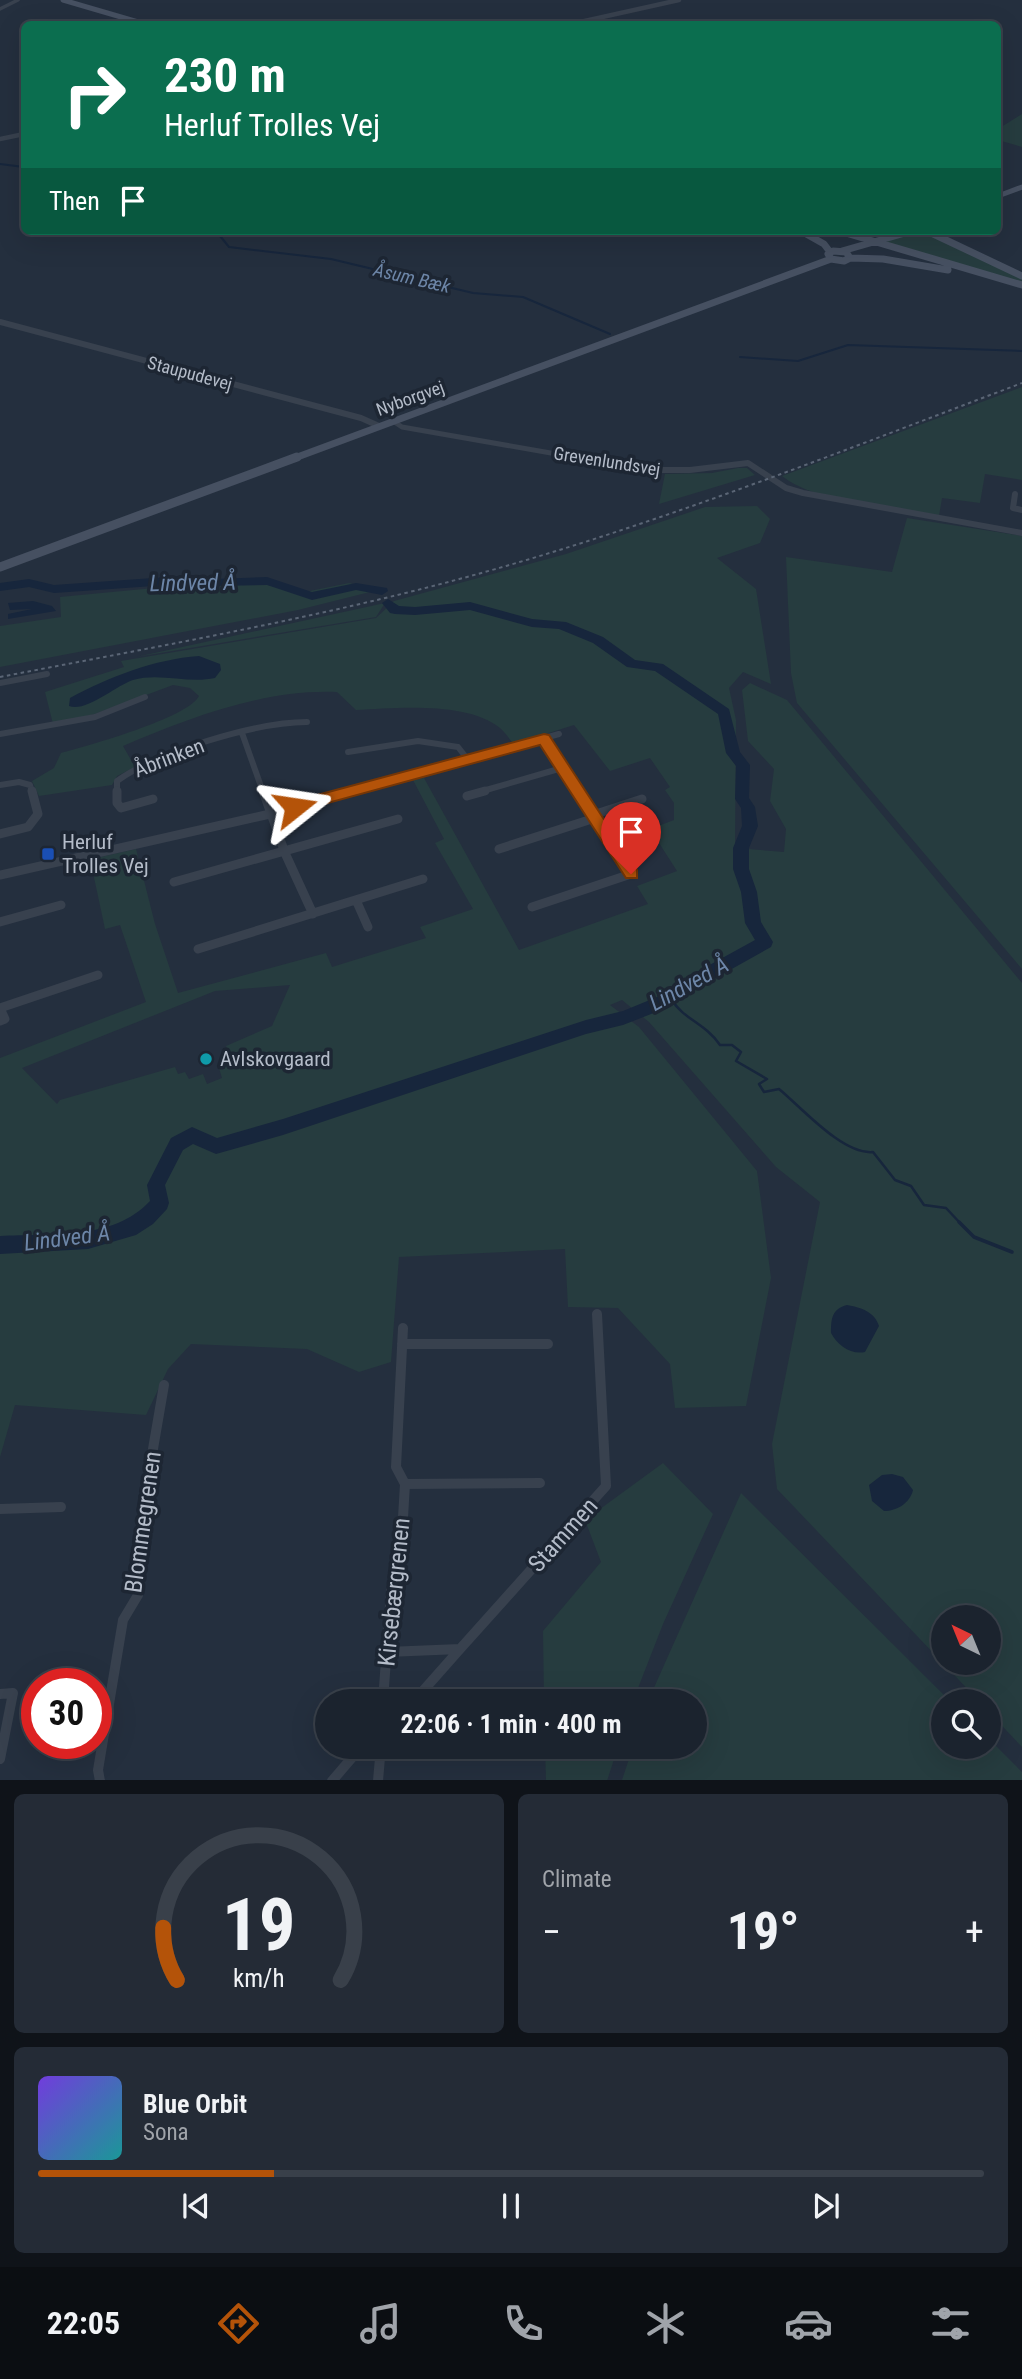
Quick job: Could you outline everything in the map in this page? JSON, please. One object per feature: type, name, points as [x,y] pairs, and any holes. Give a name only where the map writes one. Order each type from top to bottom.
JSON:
[{"type":"main road","points":[[63,0],[135,21]]},
{"type":"main road","points":[[1001,195],[1022,187]]},
{"type":"main road","points":[[809,235],[824,244],[830,255],[839,261],[866,245]]},
{"type":"main road","points":[[852,235],[1022,287]]},
{"type":"main road","points":[[830,255],[892,235]]},
{"type":"main road","points":[[933,235],[1022,276]]},
{"type":"main road","points":[[842,251],[850,256],[920,264],[1022,287]]},
{"type":"main road","name":"Nyborgvej","points":[[0,567],[830,255]]},
{"type":"street","points":[[0,9],[18,0]]},
{"type":"street","points":[[584,21],[679,0]]},
{"type":"street","points":[[0,139],[21,135]]},
{"type":"street","name":"Staupudevej","points":[[0,323],[352,415],[379,426]]},
{"type":"street","name":"Grevenlundsvej","points":[[393,421],[402,427],[651,470],[690,470],[733,463],[758,467],[779,483],[835,501],[1022,533]]},
{"type":"street","points":[[1015,494],[1013,508],[1022,510]]},
{"type":"street","points":[[0,683],[47,674]]},
{"type":"street","points":[[0,734],[83,720],[145,697]]},
{"type":"street","name":"Åbrinken","points":[[153,799],[121,808],[117,803],[117,781],[162,759],[242,733],[292,722],[307,722]]},
{"type":"street","points":[[242,733],[285,853],[313,914]]},
{"type":"street","points":[[0,875],[270,814],[559,734]]},
{"type":"street","points":[[532,907],[631,874],[544,739]]},
{"type":"street","points":[[348,752],[429,741],[458,747],[469,761]]},
{"type":"street","points":[[467,796],[562,768]]},
{"type":"street","points":[[0,785],[19,782],[30,785],[38,814],[28,827],[0,834]]},
{"type":"street","points":[[499,849],[642,799]]},
{"type":"street","points":[[174,882],[285,853],[398,819]]},
{"type":"street","points":[[198,949],[423,879]]},
{"type":"street","points":[[356,900],[368,927]]},
{"type":"street","points":[[0,922],[61,905]]},
{"type":"street","points":[[0,1021],[5,1019],[0,1008],[98,975]]},
{"type":"street","name":"Stammen","points":[[425,1689],[606,1486],[597,1314]]},
{"type":"street","name":"Kirsebærgrenen","points":[[384,1689],[391,1591],[400,1569],[405,1484],[396,1467],[403,1328]]},
{"type":"street","points":[[402,1344],[548,1344]]},
{"type":"street","name":"Blommegrenen","points":[[100,1780],[98,1770],[123,1620],[138,1595],[147,1527],[143,1507],[164,1385]]},
{"type":"street","points":[[405,1484],[540,1483]]},
{"type":"street","points":[[0,1509],[61,1507]]},
{"type":"street","points":[[387,1652],[460,1649]]},
{"type":"street","points":[[0,1694],[13,1693],[0,1759]]},
{"type":"street","points":[[332,1780],[351,1759]]},
{"type":"street","points":[[378,1780],[379,1759]]},
{"type":"green space","points":[[1022,114],[1022,147],[1001,141],[1001,127]]},
{"type":"green space","points":[[906,235],[930,235],[1022,277],[1022,283],[883,242]]},
{"type":"green space","points":[[1022,387],[1022,480],[985,474],[980,503],[942,498],[939,516],[835,499],[815,493],[782,476]]},
{"type":"green space","points":[[747,468],[755,475],[659,504],[665,474],[712,473]]},
{"type":"green space","points":[[757,506],[770,519],[760,543],[717,558],[756,589],[771,684],[743,672],[729,688],[736,720],[735,848],[784,852],[786,829],[770,801],[774,769],[748,741],[742,690],[750,683],[787,700],[1022,983],[1022,1747],[1001,1725],[1001,1689],[968,1689],[954,1675],[1001,1675],[1001,1605],[931,1605],[931,1651],[777,1489],[772,1444],[820,1202],[776,1167],[649,1022],[622,1000],[610,1005],[639,1027],[757,1171],[771,1278],[746,1406],[675,1408],[670,1364],[618,1308],[568,1307],[565,1249],[399,1257],[391,1362],[359,1372],[307,1349],[191,1344],[168,1369],[146,1415],[15,1405],[0,1457],[0,1058],[146,1002],[120,925],[105,929],[92,868],[97,866],[96,858],[136,849],[155,924],[178,993],[326,953],[332,967],[426,938],[420,927],[473,909],[435,843],[444,839],[413,780],[424,778],[519,950],[648,904],[637,886],[677,871],[650,829],[674,820],[674,803],[665,790],[670,787],[650,758],[610,771],[574,725],[514,744],[500,728],[486,719],[469,714],[431,708],[356,710],[337,692],[282,695],[227,707],[123,746],[135,767],[117,776],[112,785],[39,796],[32,781],[54,768],[61,753],[157,722],[191,704],[199,696],[190,688],[173,685],[95,714],[53,724],[45,692],[124,667],[121,661],[376,618],[394,601],[566,554],[705,507]],"holes":[[[290,985],[272,1026],[226,1046],[232,1061],[219,1068],[222,1078],[207,1084],[203,1074],[189,1079],[185,1072],[178,1074],[175,1067],[60,1100],[57,1104],[22,1068],[215,991]]]},
{"type":"green space","points":[[907,518],[1022,536],[1022,969],[797,703],[791,673],[786,557],[892,572]]},
{"type":"green space","points":[[260,583],[300,593],[349,583],[378,590],[298,610],[0,667],[0,626],[61,617],[60,597],[196,584]]},
{"type":"green space","points":[[385,603],[376,617],[136,657]]},
{"type":"green space","points":[[663,1463],[713,1514],[663,1624],[638,1689],[544,1689],[543,1631],[601,1562],[585,1520]]},
{"type":"green space","points":[[741,1493],[938,1689],[931,1689],[931,1759],[1001,1759],[1001,1751],[1022,1772],[1022,1780],[622,1780],[629,1759],[707,1759],[707,1689],[653,1689]]},
{"type":"green space","points":[[545,1759],[614,1759],[607,1780],[546,1780]]},
{"type":"water","points":[[33,601],[52,606],[56,611],[8,619],[8,614],[32,609],[10,610],[8,603]]},
{"type":"water","points":[[199,656],[220,664],[221,670],[215,678],[143,678],[126,683],[84,706],[69,706],[70,698],[116,676],[149,665]]},
{"type":"water","points":[[847,1305],[871,1314],[879,1326],[865,1352],[845,1348],[831,1333],[833,1315]]},
{"type":"water","points":[[882,1475],[903,1477],[913,1490],[902,1505],[894,1510],[884,1511],[872,1501],[869,1485]]},
{"type":"waterway","name":"Åsum Bæk","points":[[0,164],[21,167]]},
{"type":"waterway","name":"Åsum Bæk","points":[[219,235],[229,247],[331,259],[473,293],[523,297],[610,334]]},
{"type":"waterway","name":"Åsum Bæk","points":[[740,357],[798,361],[848,345],[1022,351]]},
{"type":"waterway","name":"Lindved Å","points":[[0,587],[29,583],[54,589],[196,579],[222,583],[267,581],[312,596],[364,586],[382,591]]},
{"type":"waterway","name":"Lindved Å","points":[[0,1245],[88,1240],[129,1229],[147,1218],[160,1203],[156,1185],[177,1144],[192,1135],[216,1146],[637,1013],[663,1002],[765,942],[753,923],[749,892],[741,869],[741,848],[750,826],[748,807],[742,799],[743,765],[733,753],[724,712],[658,667],[632,664],[598,640],[561,625],[532,623],[470,606],[415,611],[395,610],[388,603]]},
{"type":"waterway","points":[[672,1000],[720,1045],[732,1045],[741,1052],[736,1061],[767,1079],[759,1084],[764,1092],[779,1089],[836,1138],[861,1151],[873,1152],[895,1180],[911,1186],[924,1205],[946,1208],[961,1224]]},
{"type":"waterway","points":[[961,1224],[974,1237],[1012,1252]]},
{"type":"railway","points":[[0,677],[309,616],[492,570],[693,506],[1022,383]]},
{"type":"place","name":"Herluf Trolles Vej","points":[[48,854]]},
{"type":"place","name":"Avlskovgaard","points":[[206,1059]]},
{"type":"route","points":[[295,807],[544,739],[631,874]]}]
